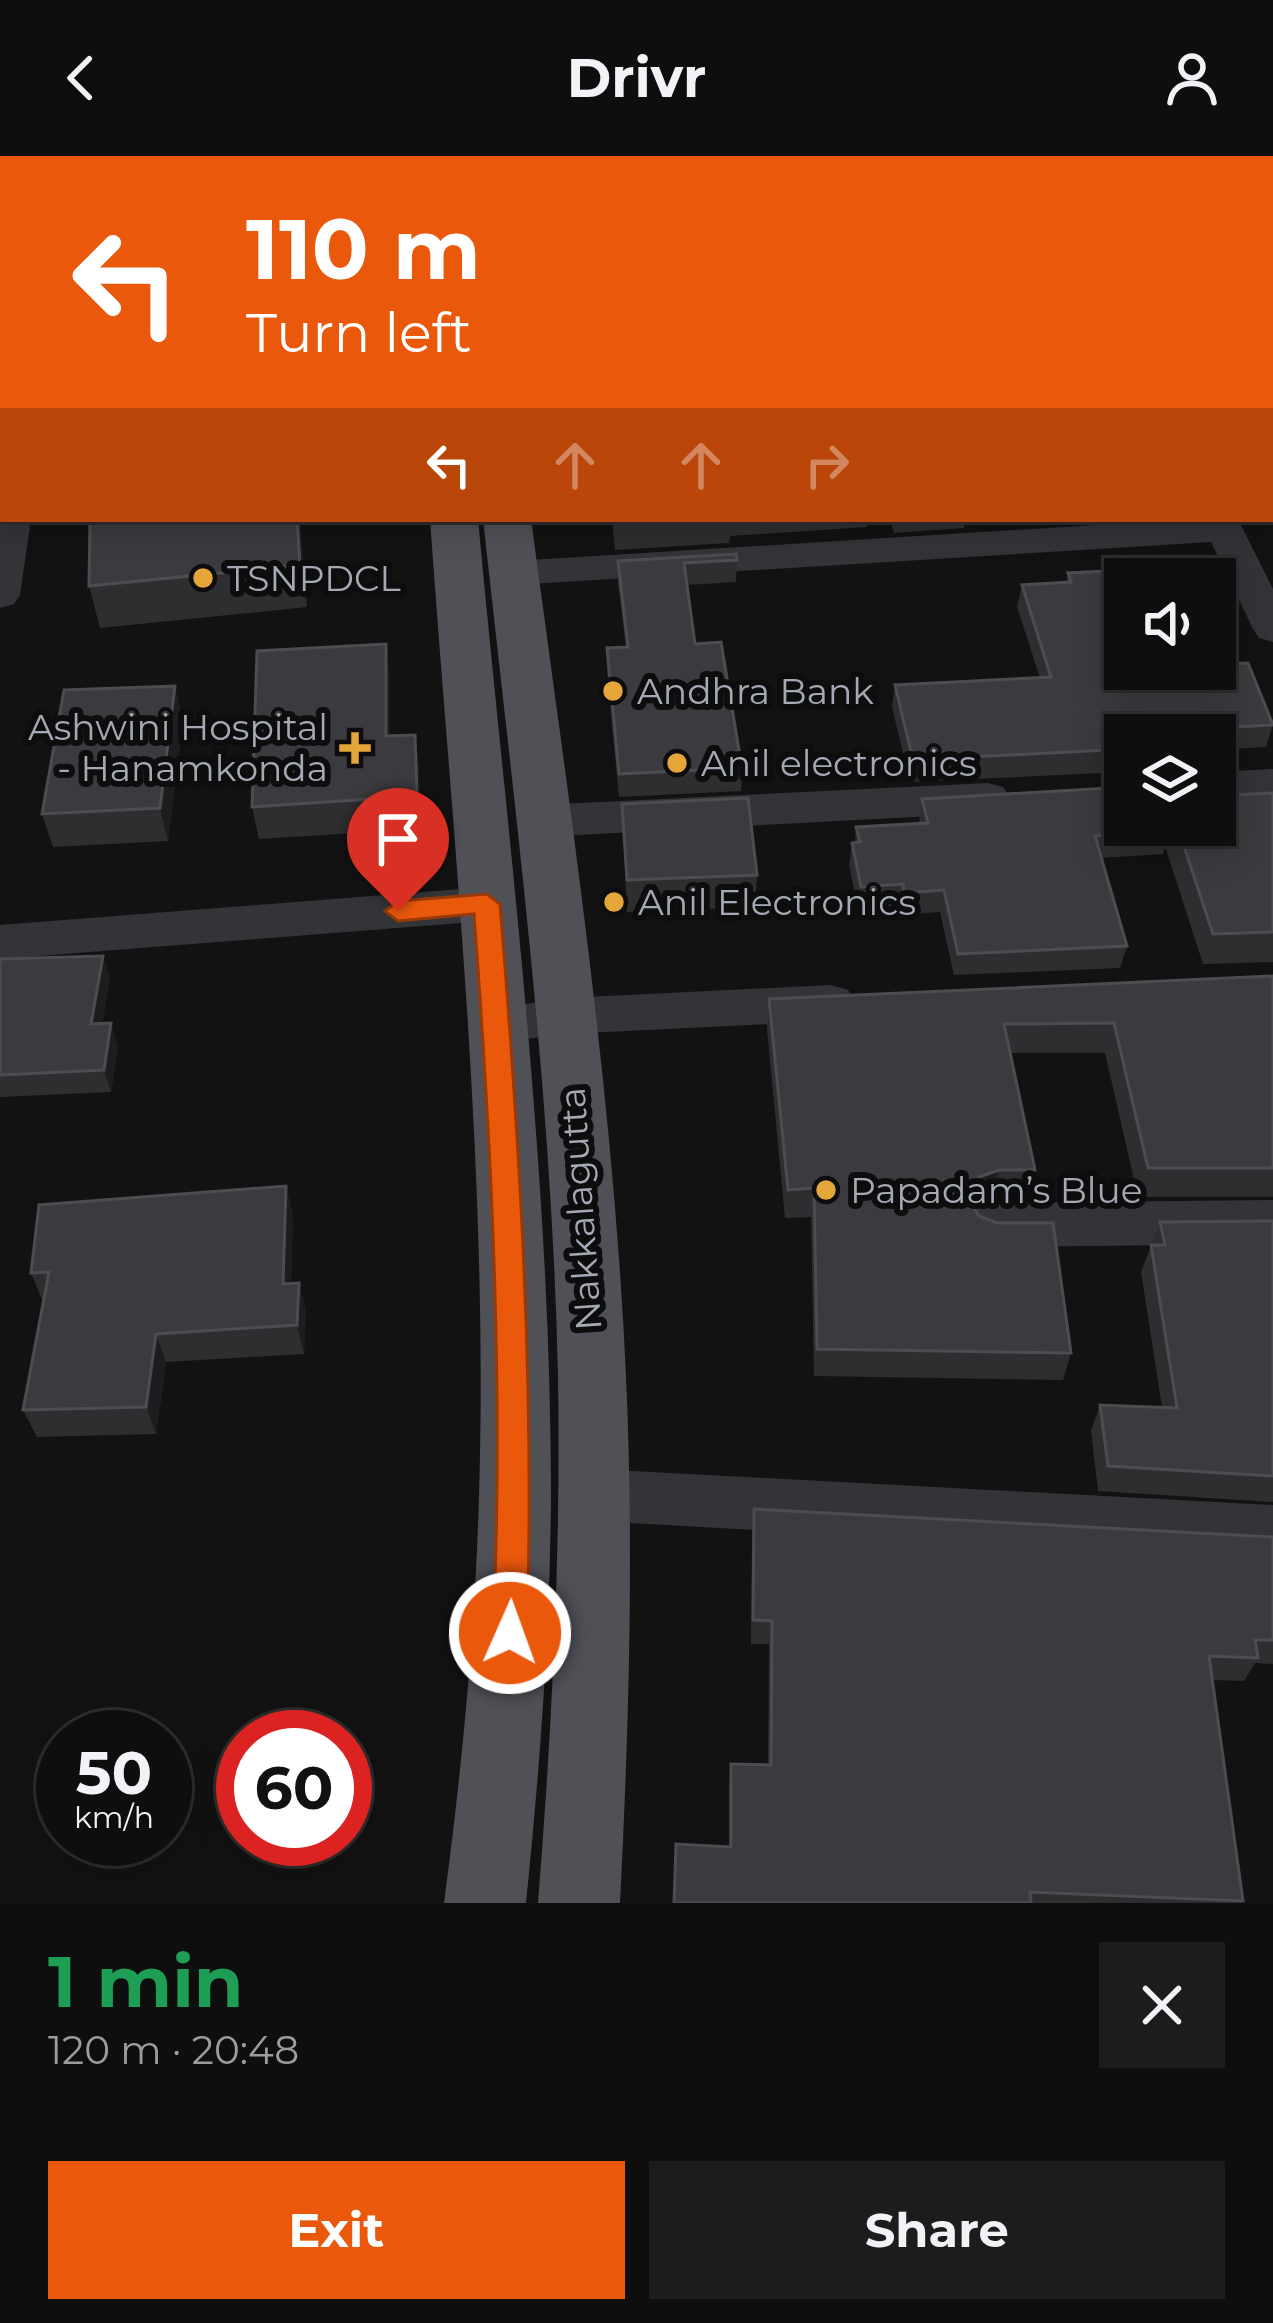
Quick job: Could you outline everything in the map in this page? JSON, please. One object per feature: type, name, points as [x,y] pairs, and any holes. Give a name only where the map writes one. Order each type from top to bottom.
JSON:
[{"type":"main road","points":[[454,522],[508,1176],[515,1494],[506,1725],[485,1903]]},
{"type":"main road","name":"Nakkalagutta","points":[[510,546],[566,1016],[583,1209],[595,1495],[592,1720],[579,1903]]},
{"type":"street","points":[[0,595],[12,522]]},
{"type":"street","points":[[510,546],[1238,535],[1273,629]]},
{"type":"street","points":[[1236,786],[1273,784]]},
{"type":"street","points":[[540,821],[1031,796]]},
{"type":"street","points":[[0,942],[487,904]]},
{"type":"street","points":[[495,1024],[566,1016],[872,1001]]},
{"type":"street","points":[[992,1226],[1273,1222]]},
{"type":"street","points":[[595,1495],[1273,1532]]},
{"type":"building","points":[[90,522],[297,522],[300,565],[89,586]]},
{"type":"building","points":[[736,554],[737,560],[684,563],[695,644],[721,642],[742,768],[619,774],[607,648],[628,647],[618,561]]},
{"type":"building","points":[[1104,571],[1104,690],[1236,690],[1236,663],[1248,663],[1273,725],[1236,727],[1236,714],[1104,714],[1104,750],[913,760],[895,685],[1051,677],[1022,585],[1071,582],[1068,573]]},
{"type":"building","points":[[386,644],[386,736],[415,735],[417,796],[252,807],[257,651]]},
{"type":"building","points":[[175,686],[160,808],[42,814],[64,690]]},
{"type":"building","points":[[1104,788],[1104,836],[1095,836],[1127,946],[958,954],[944,890],[904,893],[903,884],[861,887],[852,843],[860,842],[856,827],[928,823],[922,799]]},
{"type":"building","points":[[1273,793],[1273,932],[1213,934],[1184,846],[1236,846],[1236,795]]},
{"type":"building","points":[[748,798],[757,875],[627,880],[622,804]]},
{"type":"building","points":[[103,956],[91,1024],[111,1023],[104,1070],[0,1075],[0,959]]},
{"type":"building","points":[[1273,976],[1273,1168],[1148,1168],[1114,1023],[1004,1024],[1035,1170],[999,1170],[979,1177],[968,1199],[979,1216],[997,1223],[1053,1223],[1071,1353],[817,1349],[814,1188],[788,1190],[769,999]]},
{"type":"building","points":[[286,1186],[283,1284],[299,1283],[297,1325],[156,1334],[146,1407],[23,1410],[49,1272],[31,1273],[39,1205]]},
{"type":"building","points":[[1273,1221],[1273,1476],[1108,1466],[1100,1405],[1177,1408],[1151,1245],[1165,1245],[1160,1222]]},
{"type":"building","points":[[754,1509],[1273,1537],[1273,1640],[1255,1640],[1258,1658],[1209,1656],[1243,1901],[1030,1892],[1031,1903],[674,1903],[676,1844],[731,1847],[731,1764],[771,1765],[772,1621],[753,1620]]},
{"type":"place","name":"TSNPDCL","points":[[203,578]]},
{"type":"place","name":"Andhra Bank","points":[[613,691]]},
{"type":"place","name":"Ashwini Hospital - Hanamkonda","points":[[355,748]]},
{"type":"place","name":"Anil electronics","points":[[677,763]]},
{"type":"place","name":"Anil Electronics","points":[[614,902]]},
{"type":"place","name":"Papadam’s Blue","points":[[826,1190]]},
{"type":"route","points":[[398,911],[487,904],[508,1176],[515,1494],[510,1633]]}]
